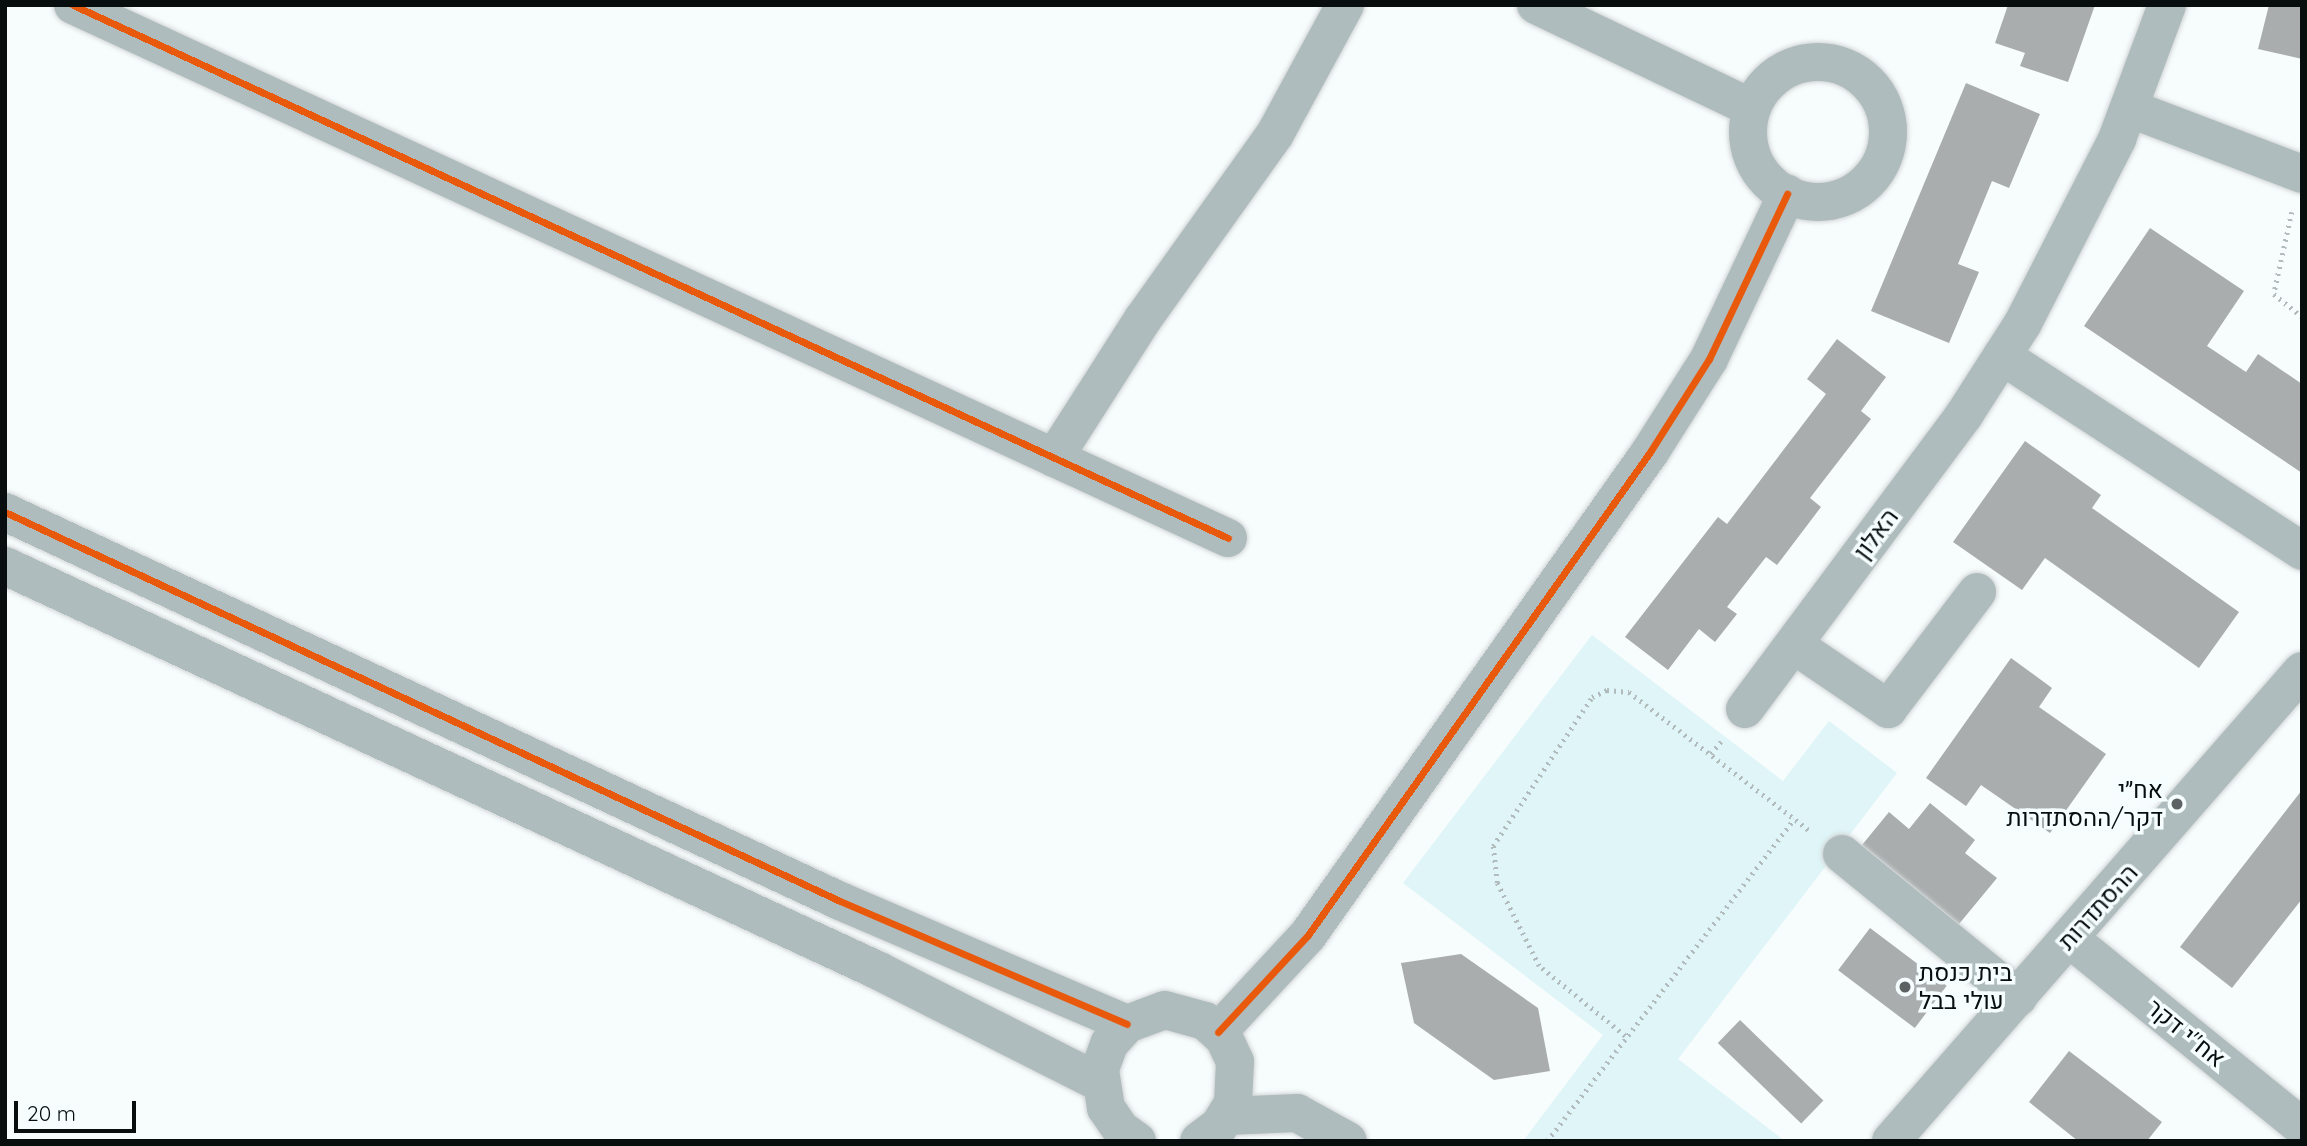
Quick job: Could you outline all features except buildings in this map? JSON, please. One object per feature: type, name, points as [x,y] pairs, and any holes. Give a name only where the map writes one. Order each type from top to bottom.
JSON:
[{"type":"street","points":[[73,5],[1228,538]]},
{"type":"street","points":[[1055,458],[1143,319],[1275,134],[1345,5]]},
{"type":"street","points":[[1536,5],[1752,108]]},
{"type":"street","name":"האלון","points":[[1745,709],[2003,356],[2081,216],[2131,109],[2167,5]]},
{"type":"street","points":[[1815,62],[1854,72],[1881,102],[1886,143],[1869,179],[1835,200],[1807,201],[1787,194],[1771,184],[1754,161],[1748,134],[1752,108],[1776,75],[1815,62]]},
{"type":"street","points":[[2131,109],[2301,174]]},
{"type":"street","points":[[1218,1032],[1308,935],[1650,452],[1709,359],[1787,194]]},
{"type":"street","points":[[2003,356],[2302,551]]},
{"type":"street","points":[[5,512],[828,895],[1127,1024]]},
{"type":"street","points":[[5,566],[866,965],[1098,1082]]},
{"type":"street","points":[[1794,645],[1888,709],[1977,592]]},
{"type":"street","name":"ההסתדרות","points":[[1891,1141],[2302,671]]},
{"type":"street","points":[[1842,854],[2018,997]]},
{"type":"street","name":"אח\"י דקר","points":[[2070,939],[2302,1126]]},
{"type":"street","points":[[1137,1141],[1112,1120],[1098,1082],[1109,1044],[1127,1024],[1153,1012],[1179,1011],[1205,1021],[1218,1032],[1230,1050],[1237,1077],[1213,1128]]},
{"type":"street","points":[[1213,1128],[1297,1114],[1348,1141]]},
{"type":"path","points":[[2301,174],[2274,294],[2302,317]]},
{"type":"path","points":[[1625,1036],[1539,966],[1497,883],[1493,846],[1592,697],[1607,690],[1629,692],[1842,854]]},
{"type":"path","points":[[1547,1141],[1794,819]]},
{"type":"shaded area","points":[[1592,635],[1783,781],[1829,721],[1897,773],[1678,1059],[1785,1141],[1523,1141],[1603,1035],[1403,883]]},
{"type":"cycle path","points":[[73,5],[1228,538]]},
{"type":"cycle path","points":[[1218,1032],[1308,935],[1650,452],[1709,359],[1787,194]]},
{"type":"cycle path","points":[[5,512],[840,901],[1127,1024]]},
{"type":"place","name":"אח״י דקר/ההסתדרות","points":[[2177,804]]},
{"type":"place","name":"בית כנסת עולי בבל","points":[[1905,987]]}]
